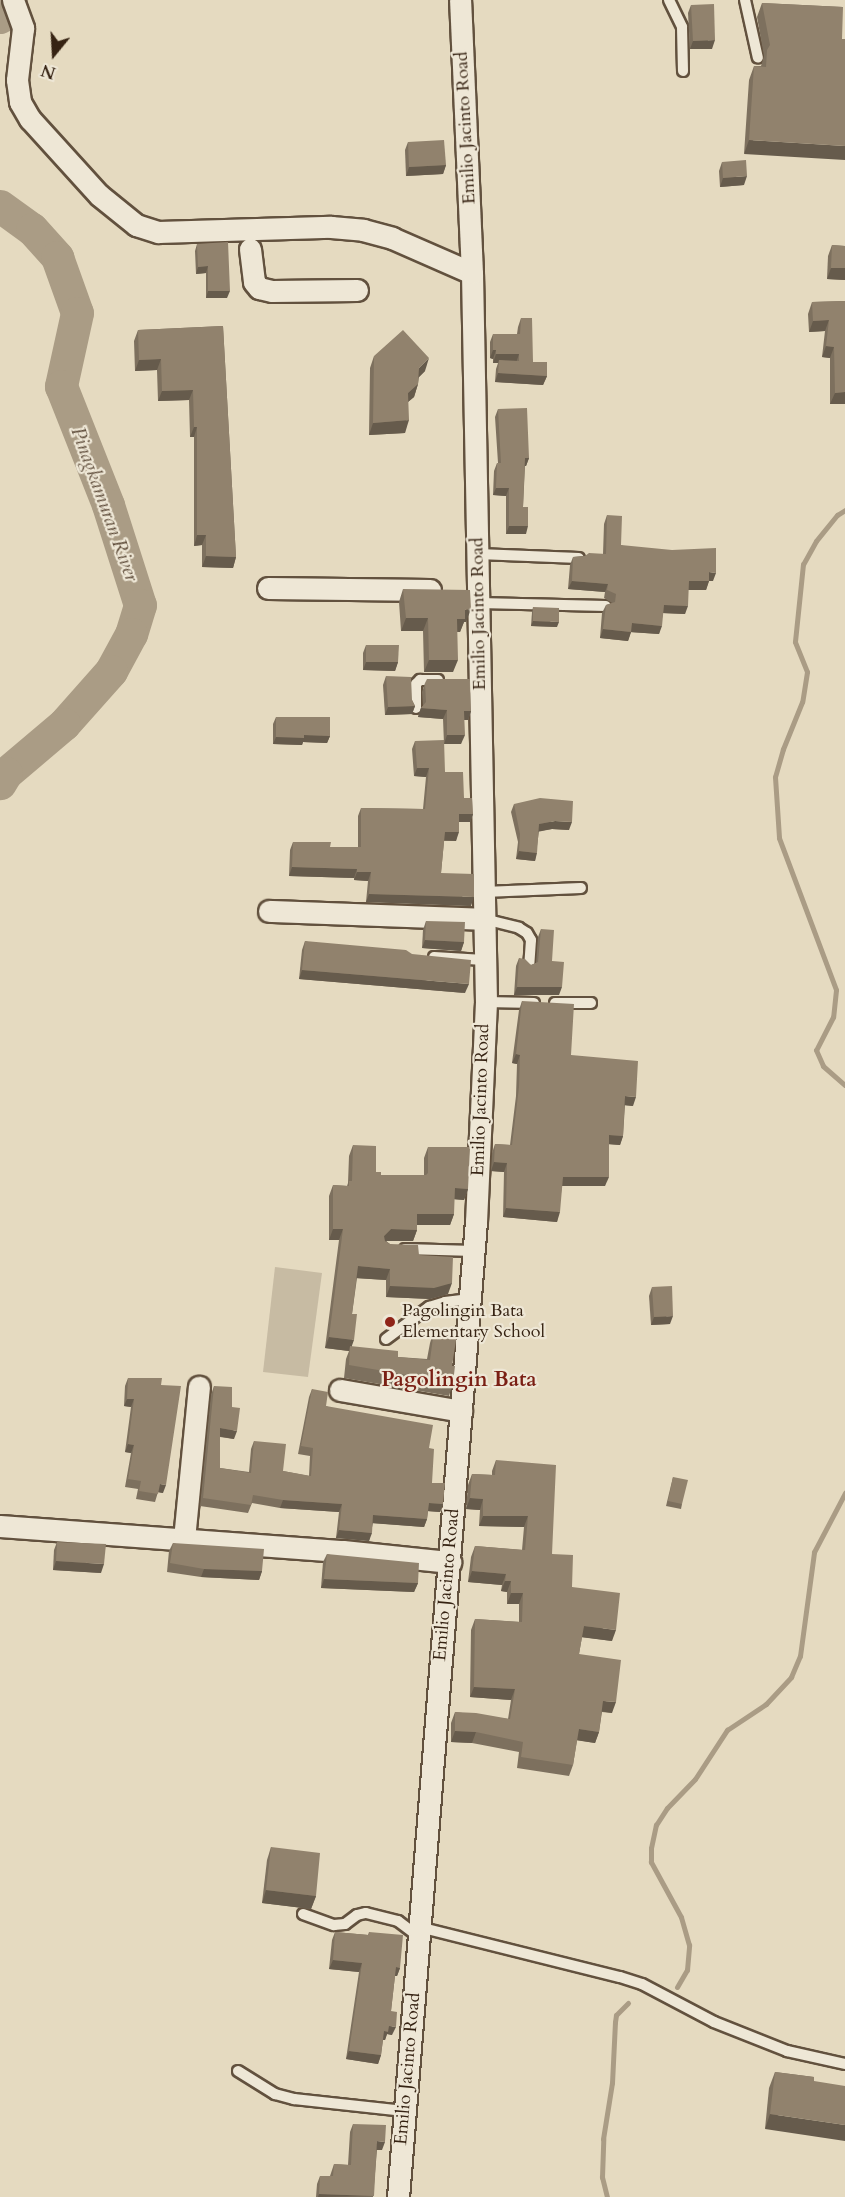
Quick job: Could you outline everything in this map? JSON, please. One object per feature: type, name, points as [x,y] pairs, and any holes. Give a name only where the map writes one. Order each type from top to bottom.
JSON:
[{"type":"street","points":[[14,0],[23,28],[17,80],[20,102],[30,119],[119,213],[136,225],[158,232],[249,238],[330,227],[363,230],[392,238],[472,273]]},
{"type":"street","name":"Emilio Jacinto Road","points":[[398,2197],[474,1251],[486,1002],[476,680],[479,597],[472,273],[460,0]]},
{"type":"street","points":[[249,238],[254,282],[259,288],[272,291],[357,290]]},
{"type":"street","points":[[268,588],[479,597]]},
{"type":"street","points":[[269,911],[484,919]]},
{"type":"street","points":[[184,1539],[199,1387]]},
{"type":"street","points":[[340,1390],[461,1411]]},
{"type":"street","points":[[0,1526],[450,1562]]},
{"type":"lane","points":[[669,0],[682,27],[683,71]]},
{"type":"lane","points":[[745,0],[758,58]]},
{"type":"lane","points":[[478,554],[579,558]]},
{"type":"lane","points":[[479,597],[606,606]]},
{"type":"lane","points":[[416,708],[414,690],[420,680],[450,680]]},
{"type":"lane","points":[[484,892],[581,888]]},
{"type":"lane","points":[[484,919],[519,927],[527,933],[531,940],[529,966]]},
{"type":"lane","points":[[420,956],[484,960]]},
{"type":"lane","points":[[486,1002],[591,1004]]},
{"type":"lane","points":[[398,1248],[474,1251]]},
{"type":"lane","points":[[386,1339],[429,1307],[445,1302],[470,1299]]},
{"type":"lane","points":[[303,1914],[334,1925],[345,1924],[357,1915],[366,1913],[398,1921],[419,1931],[620,1977],[642,1984],[714,2022],[777,2046],[845,2064]]},
{"type":"lane","points":[[238,2071],[275,2094],[294,2099],[404,2111]]},
{"type":"shaded area","points":[[275,1267],[322,1273],[308,1377],[263,1372]]},
{"type":"building","points":[[762,3],[843,7],[845,146],[749,140],[754,66],[766,67],[767,50],[770,45]]},
{"type":"building","points":[[714,4],[715,40],[693,41],[691,5]]},
{"type":"building","points":[[444,140],[446,165],[409,167],[408,142]]},
{"type":"building","points":[[746,160],[747,176],[723,178],[722,162]]},
{"type":"building","points":[[228,242],[230,291],[208,291],[208,266],[198,267],[197,244]]},
{"type":"building","points":[[832,245],[845,246],[845,268],[831,268]]},
{"type":"building","points":[[845,301],[845,392],[835,393],[834,347],[826,346],[829,320],[813,321],[812,302]]},
{"type":"building","points":[[521,318],[532,318],[533,362],[547,362],[547,376],[498,373],[499,360],[519,361],[519,354],[496,354],[496,350],[493,350],[493,334],[520,334]]},
{"type":"building","points":[[223,326],[236,557],[206,556],[206,535],[197,535],[197,427],[194,427],[193,390],[162,391],[161,359],[139,360],[138,330]]},
{"type":"building","points":[[403,330],[429,358],[419,368],[418,384],[408,393],[409,420],[373,423],[374,356]]},
{"type":"building","points":[[527,408],[529,458],[525,458],[523,507],[528,507],[528,526],[509,526],[509,488],[496,488],[497,463],[501,463],[498,409]]},
{"type":"building","points":[[607,515],[622,516],[621,545],[672,550],[716,548],[716,573],[709,572],[709,581],[689,581],[688,606],[664,605],[662,626],[632,623],[631,632],[603,629],[606,605],[615,602],[616,594],[607,590],[608,584],[572,581],[573,557],[585,556],[589,553],[606,554]]},
{"type":"building","points":[[403,589],[470,590],[471,609],[465,610],[465,619],[457,619],[458,660],[429,660],[428,618],[406,618]]},
{"type":"building","points":[[533,607],[559,608],[559,622],[533,621]]},
{"type":"building","points":[[366,645],[399,645],[398,662],[366,662]]},
{"type":"building","points":[[386,676],[411,677],[412,700],[415,706],[388,707]]},
{"type":"building","points":[[427,679],[470,679],[471,711],[464,711],[465,735],[447,735],[447,710],[421,708],[426,702],[425,683]]},
{"type":"building","points":[[276,717],[330,717],[330,736],[276,737]]},
{"type":"building","points":[[444,740],[445,772],[463,772],[464,798],[472,798],[473,814],[459,814],[459,832],[445,832],[441,873],[474,874],[474,897],[369,894],[371,872],[357,872],[357,869],[292,867],[293,842],[331,842],[330,847],[361,847],[361,808],[425,809],[429,768],[417,768],[415,741]]},
{"type":"building","points":[[540,798],[573,801],[572,822],[555,821],[539,824],[537,853],[519,851],[520,834],[514,804]]},
{"type":"building","points":[[426,921],[465,922],[464,942],[425,940]]},
{"type":"building","points":[[541,929],[554,930],[552,961],[564,962],[562,987],[517,987],[519,958],[525,959],[531,965],[538,962]]},
{"type":"building","points":[[305,941],[406,950],[412,954],[471,960],[469,984],[302,970]]},
{"type":"building","points":[[522,1001],[574,1004],[571,1055],[638,1061],[636,1097],[625,1096],[623,1136],[609,1135],[609,1177],[563,1177],[560,1212],[506,1208],[507,1163],[494,1162],[495,1144],[512,1145],[519,1087],[520,1055],[516,1054]]},
{"type":"building","points":[[353,1145],[376,1146],[376,1172],[381,1172],[381,1175],[426,1175],[428,1173],[428,1147],[470,1147],[468,1189],[455,1188],[454,1214],[417,1214],[417,1230],[391,1229],[384,1236],[385,1241],[390,1244],[418,1245],[419,1255],[453,1257],[452,1283],[434,1288],[390,1286],[390,1269],[358,1266],[352,1314],[357,1314],[354,1340],[329,1337],[343,1229],[333,1229],[333,1185],[349,1186],[349,1181],[352,1181]]},
{"type":"building","points":[[672,1286],[673,1316],[654,1317],[652,1287]]},
{"type":"building","points":[[434,1330],[457,1334],[452,1366],[455,1366],[453,1383],[349,1365],[350,1346],[398,1351],[398,1357],[430,1360]]},
{"type":"building","points":[[128,1378],[162,1378],[161,1385],[181,1386],[166,1485],[160,1484],[158,1494],[139,1491],[141,1481],[128,1479],[134,1445],[128,1444],[134,1399],[127,1399]]},
{"type":"building","points":[[214,1386],[232,1387],[232,1407],[240,1408],[237,1431],[220,1428],[220,1468],[251,1473],[254,1441],[286,1444],[283,1471],[311,1476],[313,1448],[301,1446],[312,1389],[328,1392],[326,1406],[433,1425],[429,1448],[434,1449],[432,1483],[445,1483],[443,1504],[429,1503],[427,1519],[373,1515],[372,1533],[339,1530],[342,1504],[283,1500],[253,1495],[251,1505],[203,1498]]},
{"type":"building","points":[[496,1460],[556,1465],[552,1554],[573,1555],[572,1587],[620,1593],[616,1630],[584,1626],[579,1654],[621,1660],[616,1702],[603,1701],[599,1732],[579,1729],[573,1765],[521,1757],[523,1742],[476,1732],[455,1731],[455,1712],[510,1719],[515,1689],[474,1687],[475,1619],[522,1622],[523,1593],[511,1593],[511,1581],[505,1581],[506,1574],[472,1571],[475,1546],[525,1550],[528,1516],[483,1516],[483,1499],[470,1498],[472,1474],[495,1475]]},
{"type":"building","points":[[673,1477],[688,1480],[682,1504],[668,1501]]},
{"type":"building","points":[[57,1542],[106,1544],[104,1564],[56,1561]]},
{"type":"building","points":[[173,1543],[264,1549],[262,1571],[204,1569],[170,1563]]},
{"type":"building","points":[[327,1554],[419,1563],[418,1583],[324,1579]]},
{"type":"building","points":[[271,1847],[320,1853],[316,1896],[266,1890]]},
{"type":"building","points":[[335,1932],[403,1935],[400,1968],[396,1967],[391,2011],[397,2012],[396,2027],[389,2026],[388,2032],[384,2031],[381,2055],[349,2051],[362,1963],[333,1960]]},
{"type":"building","points":[[775,2072],[814,2077],[814,2081],[845,2086],[845,2125],[770,2114]]},
{"type":"building","points":[[353,2124],[386,2125],[385,2142],[377,2141],[374,2196],[319,2194],[320,2176],[333,2176],[334,2164],[351,2165]]},
{"type":"waterway","name":"Pinagkamuran River","points":[[0,17],[11,0]]},
{"type":"waterway","name":"Pinagkamuran River","points":[[0,206],[32,229],[57,257],[77,313],[61,386],[108,505],[140,605],[131,634],[111,671],[64,724],[6,773],[0,783]]},
{"type":"waterway","points":[[845,510],[837,515],[816,541],[803,564],[795,642],[807,672],[802,702],[783,749],[775,777],[779,838],[836,990],[833,1017],[816,1050],[823,1066],[845,1085]]},
{"type":"waterway","points":[[677,1987],[687,1970],[689,1945],[681,1917],[651,1862],[651,1848],[656,1825],[667,1808],[695,1779],[727,1730],[766,1704],[791,1677],[800,1656],[814,1552],[845,1493]]},
{"type":"waterway","points":[[607,2197],[602,2177],[603,2139],[612,2083],[615,2022],[616,2015],[628,2003]]},
{"type":"place","name":"Pagolingin Bata Elementary School","points":[[390,1322]]},
{"type":"district","name":"Pagolingin Bata","points":[[459,1380]]}]
